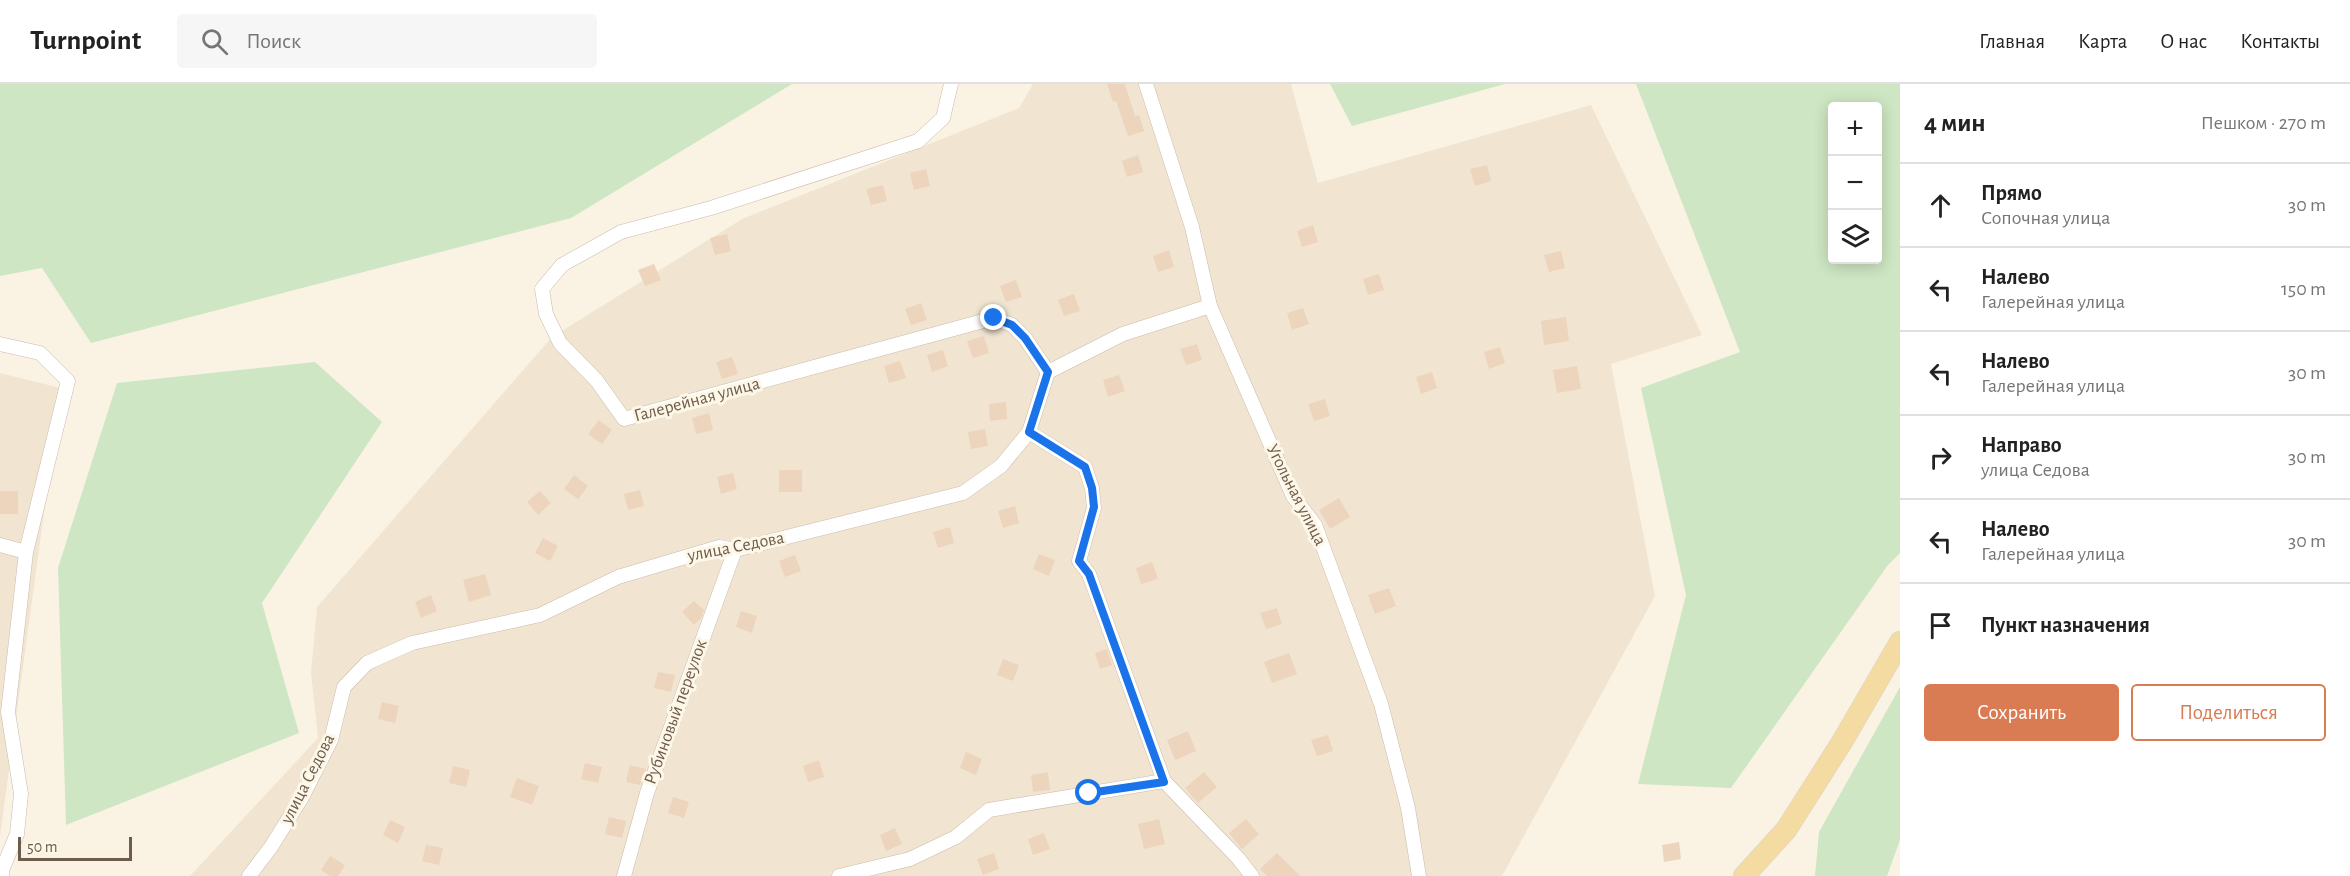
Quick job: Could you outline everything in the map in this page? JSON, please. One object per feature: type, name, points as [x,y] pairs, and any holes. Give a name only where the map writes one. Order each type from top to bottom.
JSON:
[{"type":"main road","points":[[1744,876],[1786,830],[1842,742],[1900,642]]},
{"type":"street","name":"Галерейная улица","points":[[951,84],[943,118],[918,141],[711,208],[621,232],[562,265],[542,289],[546,314],[560,343],[597,381],[624,419],[994,318],[1012,325],[1025,338],[1048,372]]},
{"type":"street","name":"Угольная улица","points":[[1146,84],[1192,228],[1210,306],[1293,496],[1315,525],[1377,693],[1408,808],[1419,876]]},
{"type":"street","points":[[1048,372],[1123,334],[1210,306]]},
{"type":"street","points":[[0,344],[40,353],[68,381],[26,552],[4,711],[21,794],[17,834],[1,872]]},
{"type":"street","name":"улица Седова","points":[[249,876],[271,847],[302,797],[331,740],[344,687],[368,663],[412,644],[540,615],[618,577],[719,547],[735,550],[963,493],[1001,466],[1029,432],[1048,372]]},
{"type":"street","points":[[1029,432],[1085,467],[1092,488],[1094,507],[1079,561],[1089,574],[1164,782],[1238,858],[1252,876]]},
{"type":"street","points":[[0,545],[26,552]]},
{"type":"street","name":"Рубиновый переулок","points":[[624,876],[647,793],[735,550]]},
{"type":"street","points":[[839,876],[909,859],[956,837],[989,810],[1164,782]]},
{"type":"shaded area","points":[[1033,84],[1291,84],[1318,183],[1591,105],[1702,335],[1611,364],[1655,596],[1502,876],[190,876],[318,738],[311,673],[317,607],[552,337],[742,219],[1019,108]]},
{"type":"shaded area","points":[[0,373],[61,388],[0,836]]},
{"type":"green space","points":[[0,84],[792,84],[571,218],[91,343],[42,268],[0,276]]},
{"type":"green space","points":[[1330,84],[1505,84],[1352,126]]},
{"type":"green space","points":[[1636,84],[1900,84],[1900,553],[1888,565],[1731,788],[1638,784],[1686,595],[1641,388],[1740,352]]},
{"type":"green space","points":[[315,362],[382,422],[262,603],[299,733],[66,825],[58,568],[117,383]]},
{"type":"green space","points":[[1900,687],[1900,840],[1887,876],[1815,876],[1819,832]]},
{"type":"building","points":[[1107,84],[1125,84],[1135,116],[1139,115],[1144,131],[1128,136],[1116,101],[1113,102]]},
{"type":"building","points":[[1138,155],[1143,172],[1127,177],[1122,161]]},
{"type":"building","points":[[1487,165],[1491,181],[1475,186],[1470,169]]},
{"type":"building","points":[[926,169],[930,186],[914,190],[910,173]]},
{"type":"building","points":[[883,185],[887,201],[871,205],[866,189]]},
{"type":"building","points":[[1313,225],[1318,242],[1302,247],[1297,231]]},
{"type":"building","points":[[727,234],[731,251],[715,255],[710,238]]},
{"type":"building","points":[[1169,250],[1174,267],[1158,272],[1153,256]]},
{"type":"building","points":[[1561,251],[1565,268],[1549,272],[1544,255]]},
{"type":"building","points":[[654,264],[661,280],[645,286],[638,270]]},
{"type":"building","points":[[1379,274],[1384,290],[1368,295],[1363,279]]},
{"type":"building","points":[[1016,280],[1022,297],[1006,302],[1000,286]]},
{"type":"building","points":[[1074,294],[1080,311],[1064,316],[1058,300]]},
{"type":"building","points":[[921,303],[927,320],[911,325],[905,309]]},
{"type":"building","points":[[1303,308],[1309,324],[1292,330],[1287,313]]},
{"type":"building","points":[[1566,317],[1569,341],[1544,345],[1541,321]]},
{"type":"building","points":[[984,336],[989,353],[973,358],[967,341]]},
{"type":"building","points":[[1197,344],[1202,360],[1186,365],[1180,349]]},
{"type":"building","points":[[1500,347],[1505,363],[1489,369],[1484,352]]},
{"type":"building","points":[[943,350],[948,366],[932,372],[927,355]]},
{"type":"building","points":[[732,357],[738,374],[722,379],[716,362]]},
{"type":"building","points":[[900,361],[906,378],[889,383],[884,366]]},
{"type":"building","points":[[1577,366],[1581,389],[1557,393],[1553,370]]},
{"type":"building","points":[[1432,372],[1437,388],[1421,394],[1416,377]]},
{"type":"building","points":[[1119,375],[1125,391],[1108,397],[1103,380]]},
{"type":"building","points":[[1325,399],[1330,416],[1314,421],[1308,404]]},
{"type":"building","points":[[1006,402],[1007,419],[990,421],[989,404]]},
{"type":"building","points":[[709,413],[713,430],[696,434],[692,418]]},
{"type":"building","points":[[599,420],[612,430],[602,444],[588,434]]},
{"type":"building","points":[[985,429],[988,446],[971,449],[968,432]]},
{"type":"building","points":[[779,470],[802,470],[802,492],[779,492]]},
{"type":"building","points":[[733,473],[737,489],[721,494],[717,477]]},
{"type":"building","points":[[574,475],[588,486],[578,499],[564,489]]},
{"type":"building","points":[[640,490],[644,506],[628,510],[624,494]]},
{"type":"building","points":[[0,491],[18,491],[18,514],[0,514]]},
{"type":"building","points":[[540,491],[551,503],[538,515],[527,502]]},
{"type":"building","points":[[1339,498],[1350,517],[1330,529],[1319,510]]},
{"type":"building","points":[[1015,506],[1019,523],[1003,528],[998,511]]},
{"type":"building","points":[[950,527],[954,543],[938,548],[933,532]]},
{"type":"building","points":[[543,538],[558,546],[550,561],[535,553]]},
{"type":"building","points":[[1039,554],[1055,560],[1049,576],[1033,569]]},
{"type":"building","points":[[795,555],[801,571],[785,577],[779,561]]},
{"type":"building","points":[[1152,562],[1158,579],[1141,584],[1136,568]]},
{"type":"building","points":[[485,574],[491,595],[469,602],[463,580]]},
{"type":"building","points":[[1389,588],[1396,606],[1375,614],[1368,595]]},
{"type":"building","points":[[431,595],[437,611],[421,618],[415,602]]},
{"type":"building","points":[[694,601],[704,610],[701,618],[694,625],[682,612]]},
{"type":"building","points":[[1277,608],[1282,624],[1266,629],[1260,613]]},
{"type":"building","points":[[741,611],[757,616],[752,633],[736,627]]},
{"type":"building","points":[[1107,649],[1112,665],[1100,669],[1095,653]]},
{"type":"building","points":[[1289,653],[1297,674],[1272,683],[1264,662]]},
{"type":"building","points":[[1003,659],[1019,665],[1013,681],[997,675]]},
{"type":"building","points":[[658,672],[675,675],[671,692],[654,688]]},
{"type":"building","points":[[382,702],[399,706],[395,723],[378,719]]},
{"type":"building","points":[[1188,731],[1196,751],[1175,760],[1167,740]]},
{"type":"building","points":[[1328,735],[1333,751],[1317,756],[1311,740]]},
{"type":"building","points":[[966,752],[982,759],[976,775],[960,768]]},
{"type":"building","points":[[819,760],[824,777],[808,782],[803,766]]},
{"type":"building","points":[[585,763],[602,767],[598,783],[581,779]]},
{"type":"building","points":[[630,765],[646,769],[640,785],[626,782]]},
{"type":"building","points":[[453,766],[470,770],[466,787],[449,783]]},
{"type":"building","points":[[1048,772],[1050,790],[1033,792],[1031,775]]},
{"type":"building","points":[[1204,772],[1217,787],[1198,803],[1185,788]]},
{"type":"building","points":[[517,778],[539,786],[532,805],[510,797]]},
{"type":"building","points":[[673,797],[689,802],[684,818],[668,813]]},
{"type":"building","points":[[609,817],[626,821],[622,838],[605,834]]},
{"type":"building","points":[[1159,819],[1165,844],[1144,849],[1138,824]]},
{"type":"building","points":[[1246,819],[1259,834],[1242,849],[1229,833]]},
{"type":"building","points":[[390,820],[405,827],[398,843],[383,835]]},
{"type":"building","points":[[895,828],[902,844],[886,851],[880,835]]},
{"type":"building","points":[[1044,833],[1050,849],[1033,855],[1028,839]]},
{"type":"building","points":[[1679,842],[1681,859],[1664,862],[1662,845]]},
{"type":"building","points":[[426,845],[443,848],[439,865],[422,861]]},
{"type":"building","points":[[994,853],[999,869],[983,875],[977,859]]},
{"type":"building","points":[[1277,853],[1300,876],[1267,876],[1260,869]]},
{"type":"building","points":[[330,856],[345,865],[338,876],[330,876],[321,870]]},
{"type":"route","points":[[994,318],[1012,325],[1025,338],[1048,372],[1029,432],[1085,467],[1092,488],[1094,507],[1079,561],[1089,574],[1164,782],[1089,793]]}]
